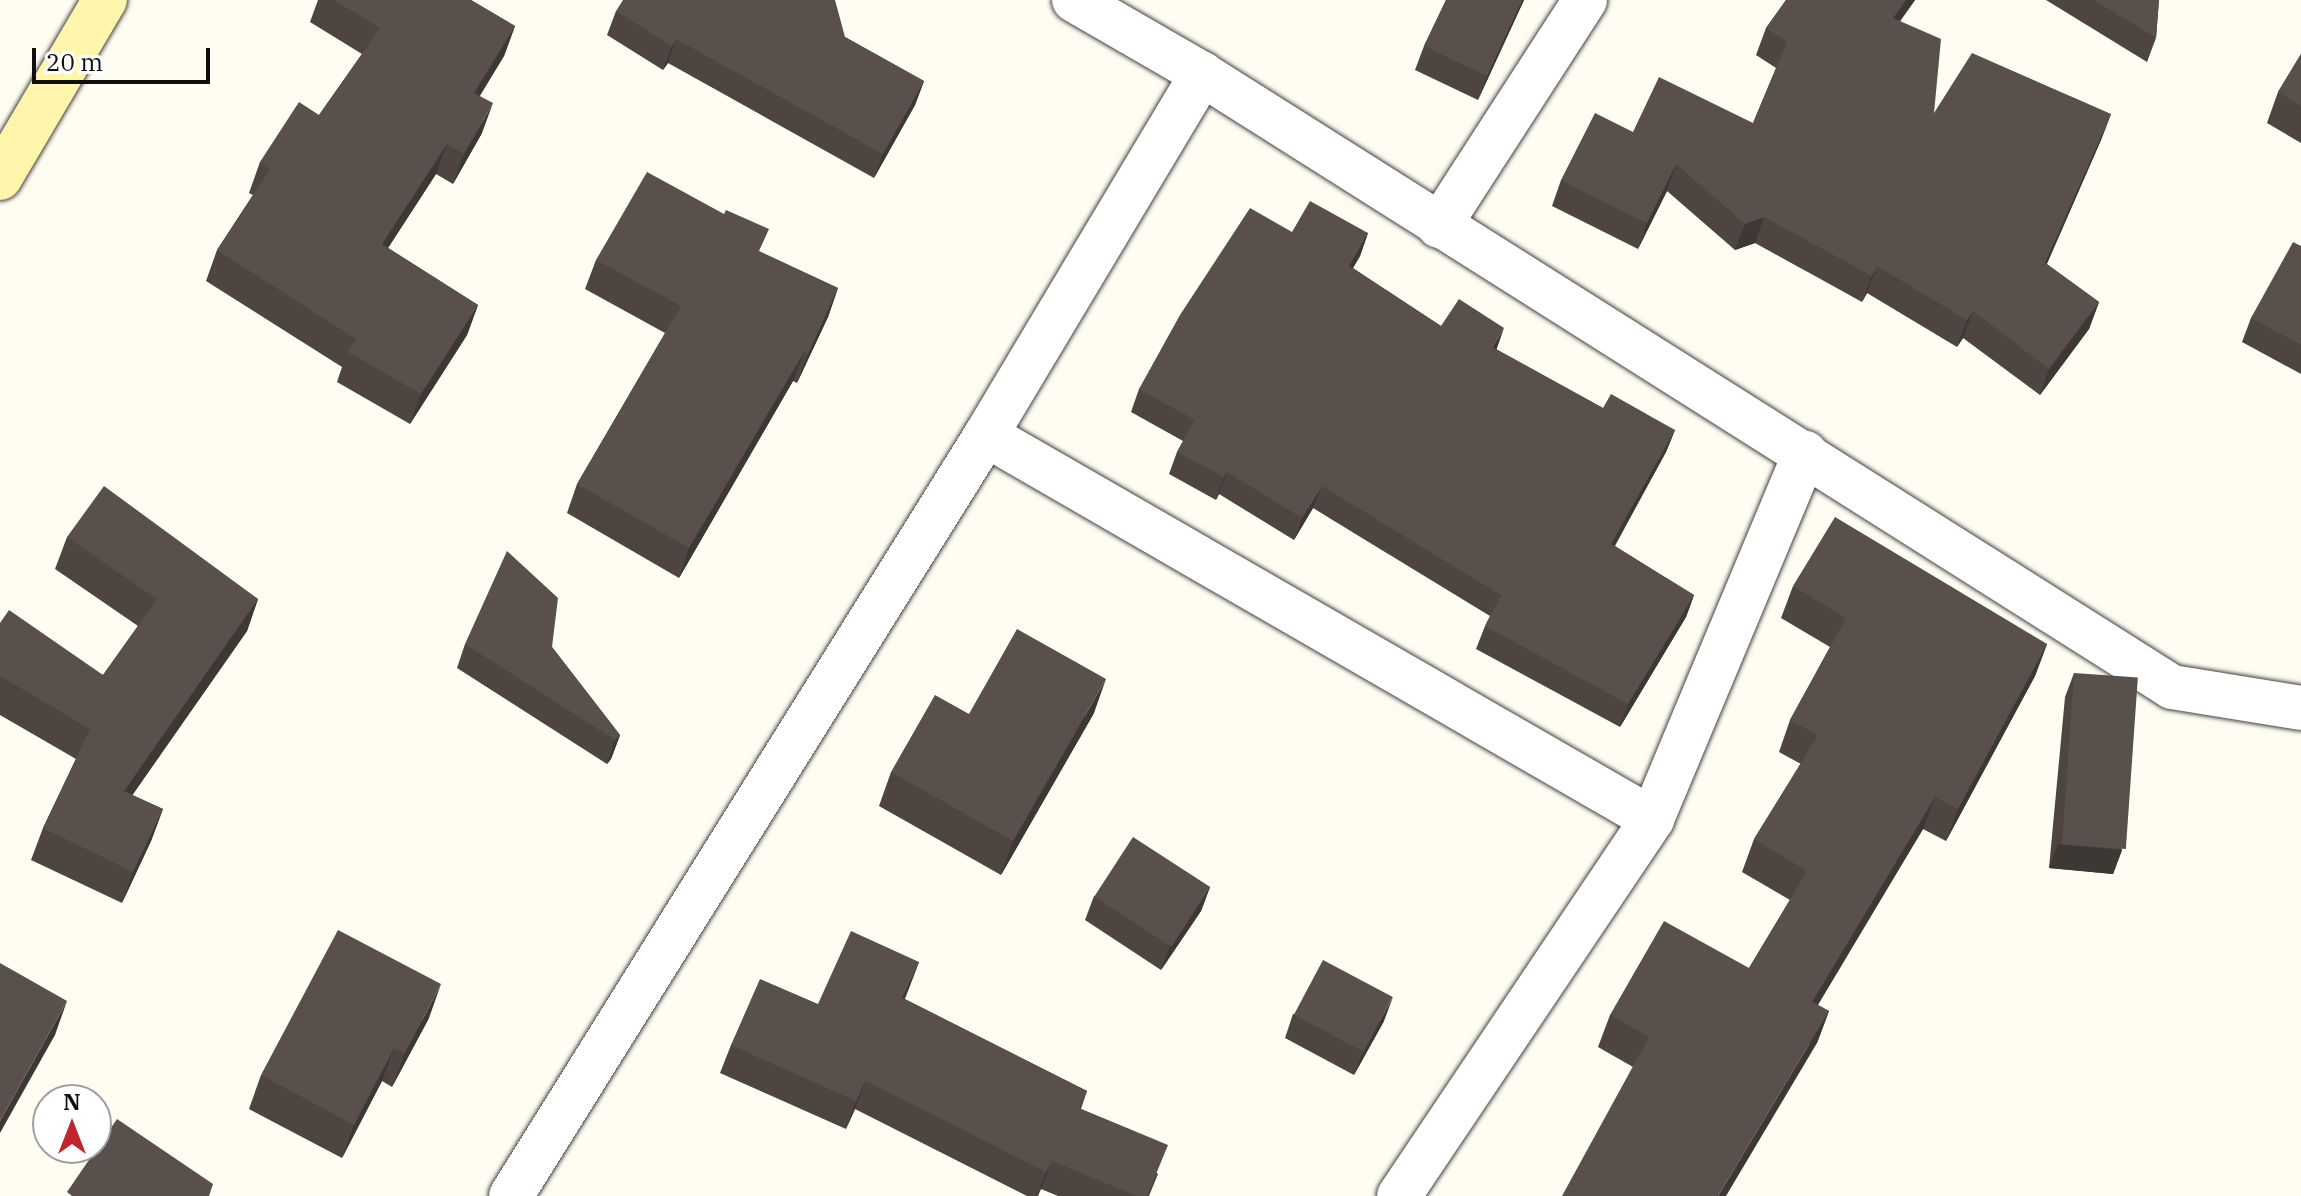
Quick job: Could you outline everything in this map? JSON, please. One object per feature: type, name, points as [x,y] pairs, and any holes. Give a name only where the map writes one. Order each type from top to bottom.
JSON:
[{"type":"street","points":[[0,178],[105,0]]},
{"type":"street","points":[[1074,0],[1202,74],[2172,687],[2301,708]]},
{"type":"street","points":[[1439,226],[1585,0]]},
{"type":"street","points":[[511,1196],[986,435],[1202,74]]},
{"type":"street","points":[[986,435],[1652,819]]},
{"type":"street","points":[[1399,1196],[1652,819],[1805,453]]},
{"type":"building","points":[[334,0],[471,0],[515,26],[474,93],[493,103],[464,154],[447,144],[382,244],[478,305],[421,394],[348,352],[356,339],[217,250],[270,169],[260,162],[299,102],[319,115],[380,28]]},
{"type":"building","points":[[623,0],[835,0],[845,37],[924,81],[883,154],[676,39],[672,46],[616,11]]},
{"type":"building","points":[[1446,0],[1522,0],[1487,76],[1424,46]]},
{"type":"building","points":[[1786,0],[1906,0],[1893,18],[1941,39],[1934,113],[1972,53],[2111,114],[2045,263],[2099,302],[2049,369],[1973,311],[1967,320],[1877,266],[1872,276],[1764,217],[1745,224],[1676,164],[1647,223],[1561,180],[1595,113],[1633,132],[1659,77],[1753,123],[1787,42],[1766,28]]},
{"type":"building","points":[[2094,0],[2159,0],[2156,38]]},
{"type":"building","points":[[2301,54],[2301,106],[2278,92]]},
{"type":"building","points":[[647,172],[724,214],[726,210],[769,229],[759,251],[838,288],[808,354],[804,352],[689,548],[577,484],[681,306],[596,260]]},
{"type":"building","points":[[1310,201],[1368,233],[1349,266],[1441,326],[1459,299],[1504,328],[1492,347],[1603,408],[1611,394],[1675,430],[1611,544],[1694,595],[1628,704],[1485,626],[1501,595],[1322,486],[1302,518],[1227,472],[1224,477],[1177,452],[1195,420],[1139,389],[1180,315],[1250,208],[1292,232]]},
{"type":"building","points":[[2293,242],[2301,246],[2301,345],[2251,318]]},
{"type":"building","points":[[104,486],[258,599],[124,791],[163,809],[133,872],[43,828],[90,729],[0,676],[0,623],[9,610],[103,675],[157,599],[67,537]]},
{"type":"building","points":[[1835,517],[2047,644],[1958,809],[1935,797],[1812,1002],[1829,1011],[1718,1196],[1562,1196],[1649,1037],[1610,1015],[1664,921],[1749,968],[1807,871],[1754,839],[1818,735],[1790,720],[1846,618],[1793,586]]},
{"type":"building","points":[[507,551],[558,598],[552,647],[620,735],[615,740],[465,644]]},
{"type":"building","points":[[1017,629],[1106,679],[1013,841],[891,772],[935,695],[969,714]]},
{"type":"building","points":[[2074,673],[2138,677],[2126,849],[2062,845]]},
{"type":"building","points":[[1133,837],[1210,887],[1171,947],[1094,897]]},
{"type":"building","points":[[338,930],[441,984],[405,1053],[394,1048],[354,1125],[261,1075]]},
{"type":"building","points":[[851,931],[919,962],[902,998],[1087,1091],[1079,1108],[1168,1145],[1147,1196],[1137,1196],[1052,1161],[1046,1172],[865,1081],[856,1101],[731,1045],[760,979],[818,1004]]},
{"type":"building","points":[[1323,960],[1393,997],[1364,1052],[1294,1015]]},
{"type":"building","points":[[0,963],[67,1001],[0,1121]]},
{"type":"building","points":[[117,1119],[213,1184],[209,1196],[72,1196],[67,1192],[86,1164],[112,1164],[112,1126]]}]
